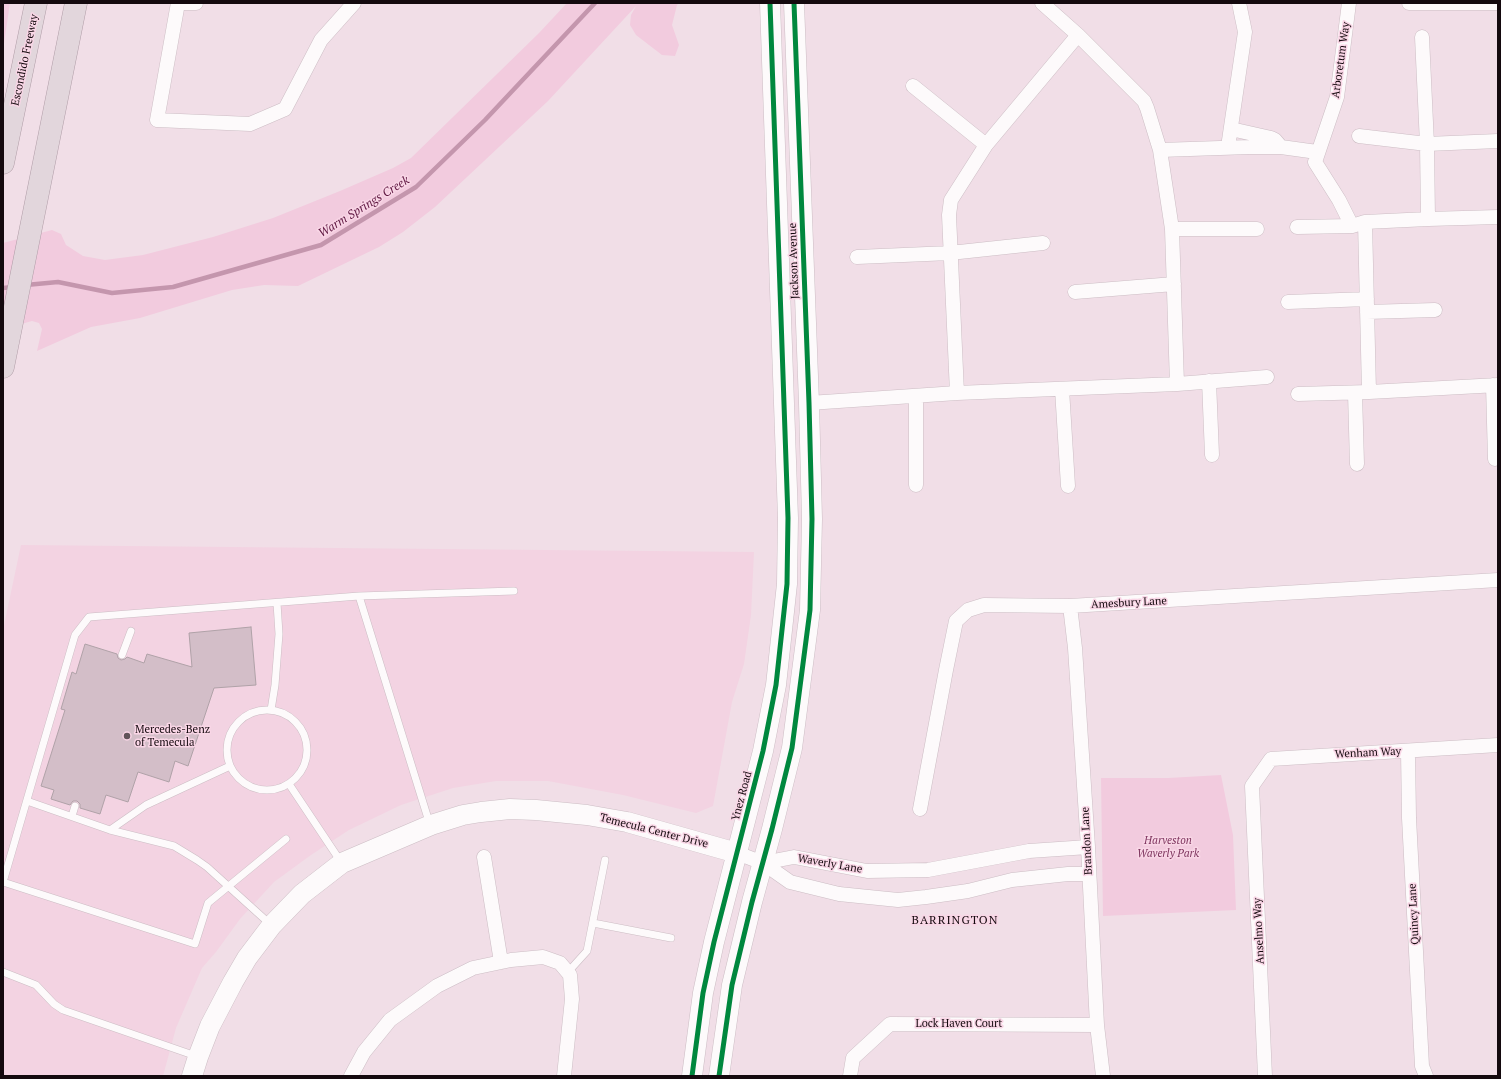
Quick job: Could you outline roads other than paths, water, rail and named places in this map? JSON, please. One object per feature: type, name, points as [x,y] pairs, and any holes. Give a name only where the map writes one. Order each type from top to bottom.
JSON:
[{"type":"highway","name":"Escondido Freeway","points":[[3,163],[36,3]]},
{"type":"highway","points":[[3,367],[76,3]]},
{"type":"main road","name":"Jackson Avenue","points":[[770,3],[788,518]]},
{"type":"main road","name":"Jackson Avenue","points":[[763,863],[792,748],[810,610],[812,519],[809,402],[794,3]]},
{"type":"main road","points":[[780,273],[804,272]]},
{"type":"main road","name":"Ynez Road","points":[[692,1076],[703,993],[714,942],[763,751],[776,684],[787,584],[788,518]]},
{"type":"main road","name":"Temecula Center Drive","points":[[192,1076],[210,1026],[233,982],[247,958],[272,925],[302,894],[342,863],[430,825],[463,815],[510,809],[587,814],[627,822],[737,853]]},
{"type":"main road","points":[[719,1076],[732,984],[763,863]]},
{"type":"street","points":[[196,3],[178,3],[158,120],[250,124],[284,109],[321,40],[354,3]]},
{"type":"street","points":[[1042,3],[1078,35],[1144,101],[1160,150],[1172,228],[1177,384]]},
{"type":"street","points":[[1228,147],[1245,32],[1239,3]]},
{"type":"street","name":"Arboretum Way","points":[[1316,157],[1337,97],[1349,3]]},
{"type":"street","points":[[1409,3],[1498,4]]},
{"type":"street","points":[[958,393],[950,253],[949,215],[951,200],[986,145],[1078,35]]},
{"type":"street","points":[[1422,37],[1427,144],[1428,219]]},
{"type":"street","points":[[913,86],[986,145]]},
{"type":"street","points":[[1231,129],[1271,138],[1281,147]]},
{"type":"street","points":[[1359,136],[1427,144],[1498,141]]},
{"type":"street","points":[[1160,150],[1228,147],[1281,147],[1316,157],[1339,200],[1359,224],[1367,306],[1369,392]]},
{"type":"street","points":[[1297,227],[1428,219],[1498,218]]},
{"type":"street","points":[[1172,228],[1257,229]]},
{"type":"street","points":[[858,257],[950,253],[1043,243]]},
{"type":"street","points":[[1075,292],[1174,284]]},
{"type":"street","points":[[1288,302],[1435,310]]},
{"type":"street","points":[[809,402],[958,393],[1177,384],[1267,377]]},
{"type":"street","points":[[1209,381],[1212,455]]},
{"type":"street","points":[[1298,394],[1355,393],[1495,385],[1495,459]]},
{"type":"street","points":[[1062,389],[1068,486]]},
{"type":"street","points":[[1355,393],[1357,464]]},
{"type":"street","points":[[916,396],[916,485]]},
{"type":"street","name":"Amesbury Lane","points":[[920,810],[956,621],[968,610],[984,605],[1070,606],[1498,580]]},
{"type":"street","name":"Brandon Lane","points":[[1070,606],[1075,648],[1088,847],[1097,1025],[1103,1076]]},
{"type":"street","name":"Wenham Way","points":[[1252,786],[1271,759],[1498,746]]},
{"type":"street","name":"Quincy Lane","points":[[1408,751],[1409,818],[1421,1051],[1422,1066],[1426,1076]]},
{"type":"street","name":"Anselmo Way","points":[[1252,786],[1265,1076]]},
{"type":"street","name":"Waverly Lane","points":[[763,863],[794,856],[867,871],[928,870],[1029,852],[1088,847]]},
{"type":"street","points":[[737,853],[763,863],[790,882],[839,894],[898,900],[955,893],[1012,880],[1068,874],[1089,874]]},
{"type":"street","points":[[484,858],[501,962]]},
{"type":"street","points":[[351,1076],[364,1052],[390,1020],[437,986],[473,968],[501,962],[542,958],[560,963],[570,975],[572,999],[564,1076]]},
{"type":"street","name":"Lock Haven Court","points":[[850,1076],[853,1058],[890,1024],[1097,1025]]},
{"type":"lane","points":[[286,839],[208,903],[196,944],[4,882],[75,636],[89,617],[359,596],[514,591]]},
{"type":"lane","points":[[359,596],[430,825]]},
{"type":"lane","points":[[271,710],[275,686],[279,634],[277,603]]},
{"type":"lane","points":[[122,656],[131,631]]},
{"type":"lane","points":[[271,710],[283,713],[293,720],[301,729],[306,741],[308,753],[305,765],[299,776],[289,784],[279,789],[267,791],[255,789],[245,784],[236,776],[230,766],[226,753],[228,739],[234,726],[244,717],[257,711],[271,710]]},
{"type":"lane","points":[[110,830],[146,805],[230,766]]},
{"type":"lane","points":[[289,784],[342,863]]},
{"type":"lane","points":[[27,801],[110,830],[174,846],[197,860],[272,925]]},
{"type":"lane","points":[[72,816],[75,806]]},
{"type":"lane","points":[[568,972],[587,951],[605,860]]},
{"type":"lane","points":[[593,923],[671,938]]},
{"type":"lane","points":[[3,972],[36,985],[54,1004],[63,1010],[198,1057]]},
{"type":"waterway","name":"Warm Springs Creek","points":[[26,285],[58,282],[112,293],[173,287],[321,245],[416,187],[485,120],[595,3]]},
{"type":"waterway","name":"Warm Springs Creek","points":[[3,288],[13,287]]},
{"type":"place","name":"Mercedes-Benz of Temecula","points":[[127,736]]},
{"type":"district","name":"BARRINGTON","points":[[955,921]]},
{"type":"park label","name":"Harveston Waverly Park","points":[[1168,847]]}]
